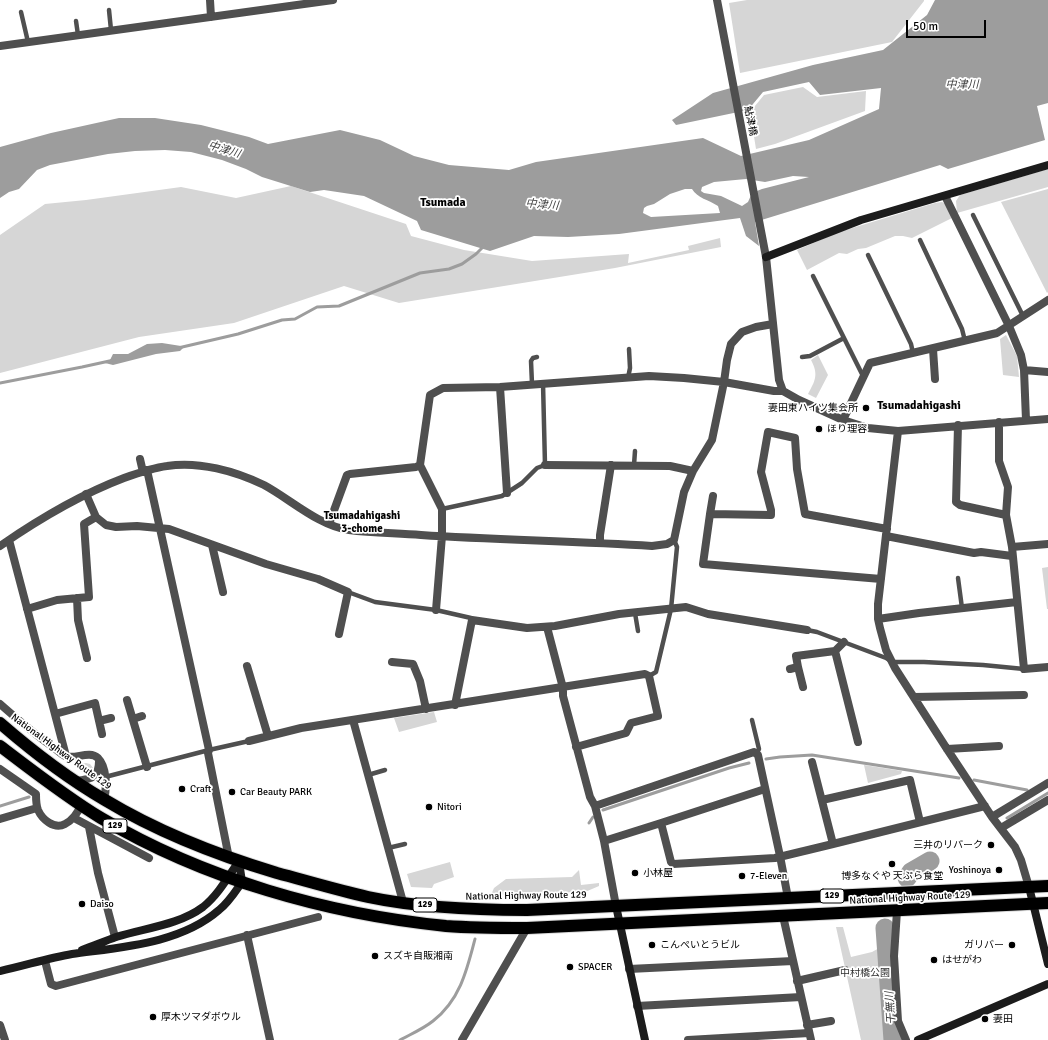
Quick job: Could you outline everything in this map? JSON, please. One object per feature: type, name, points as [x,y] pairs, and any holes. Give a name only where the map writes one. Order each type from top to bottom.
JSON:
[{"type":"highway","name":"National Highway Route 129","points":[[0,723],[104,800],[145,821],[196,845],[234,860],[324,886],[369,897],[449,908],[488,910],[616,906],[1048,886]]},
{"type":"highway","name":"National Highway Route 129","points":[[0,746],[81,806],[136,837],[189,862],[242,882],[319,904],[366,915],[446,926],[527,928],[1048,903]]},
{"type":"street","points":[[210,0],[211,17]]},
{"type":"street","points":[[0,46],[333,0]]},
{"type":"street","name":"鮎津橋","points":[[716,0],[764,245],[779,380],[783,391]]},
{"type":"street","points":[[766,257],[861,220],[1048,165]]},
{"type":"street","points":[[945,196],[1021,355],[1024,370],[1026,420]]},
{"type":"street","points":[[843,420],[870,363],[997,333],[1048,300]]},
{"type":"street","points":[[0,546],[49,513],[108,484],[145,471],[167,466],[192,465],[218,469],[250,479],[263,485],[329,524],[347,530],[652,546],[667,544],[674,540],[684,492],[693,471],[712,440],[731,344],[742,332],[756,327],[773,324]]},
{"type":"street","points":[[933,349],[935,379]]},
{"type":"street","points":[[1024,370],[1048,372]]},
{"type":"street","points":[[436,610],[442,536],[442,509],[420,466],[430,395],[443,388],[500,387],[649,376],[724,382],[774,391],[783,391],[843,420],[868,428],[898,431],[1048,419]]},
{"type":"street","points":[[500,387],[507,493]]},
{"type":"street","points":[[999,422],[999,461],[1008,487],[1006,516],[1012,547],[1024,669],[1048,668]]},
{"type":"street","points":[[958,426],[956,502],[960,506],[1006,516]]},
{"type":"street","points":[[898,431],[881,579],[878,620],[886,650],[947,749],[992,817],[1015,847],[1021,860],[1029,887],[1048,964]]},
{"type":"street","points":[[710,514],[771,515],[761,472],[768,432],[795,438],[797,469],[805,514],[974,553],[981,552],[1012,556]]},
{"type":"street","points":[[495,455],[505,455]]},
{"type":"street","points":[[0,971],[70,955],[118,948],[180,933],[197,926],[220,910],[231,898],[242,882],[234,860],[208,753],[209,750],[160,528],[145,471],[140,459]]},
{"type":"street","points":[[545,465],[670,466],[693,471]]},
{"type":"street","points":[[600,543],[611,465]]},
{"type":"street","points":[[329,524],[347,476],[350,474],[420,466]]},
{"type":"street","points":[[86,494],[96,517],[106,525],[116,527],[137,526],[169,529],[271,565],[318,579],[348,592],[339,634]]},
{"type":"street","points":[[713,496],[703,564],[881,579]]},
{"type":"street","points":[[27,609],[57,600],[89,597],[84,524],[96,517]]},
{"type":"street","points":[[9,540],[27,609],[47,673],[55,714],[66,756]]},
{"type":"street","points":[[1012,547],[1048,544]]},
{"type":"street","points":[[212,545],[223,592]]},
{"type":"street","points":[[77,598],[78,620],[87,658]]},
{"type":"street","points":[[878,620],[1017,602]]},
{"type":"street","points":[[455,705],[472,620],[527,628],[547,627],[619,614],[686,608],[708,614],[807,630]]},
{"type":"street","points":[[547,627],[563,688],[563,696],[576,747],[590,797],[595,806],[604,841],[619,924],[645,1040]]},
{"type":"street","points":[[74,645],[83,642]]},
{"type":"street","points":[[803,687],[794,668],[796,656],[835,651],[844,642]]},
{"type":"street","points":[[835,651],[843,699],[858,742]]},
{"type":"street","points":[[392,662],[403,659],[413,664],[420,682],[426,709]]},
{"type":"street","points":[[248,666],[268,736]]},
{"type":"street","points":[[249,741],[301,728],[645,674],[648,676],[658,716],[631,723],[626,733],[576,747]]},
{"type":"street","points":[[251,680],[260,678]]},
{"type":"street","points":[[914,697],[973,700],[1024,695]]},
{"type":"street","points":[[127,700],[147,768]]},
{"type":"street","points":[[55,714],[94,703],[102,734]]},
{"type":"street","points":[[0,704],[40,738],[66,756],[72,757],[93,755],[98,759],[102,765],[107,789],[104,800]]},
{"type":"street","points":[[133,719],[142,716]]},
{"type":"street","points":[[99,721],[111,718]]},
{"type":"street","points":[[353,720],[403,902]]},
{"type":"street","points":[[947,749],[999,746]]},
{"type":"street","points":[[595,806],[754,752],[758,756],[788,898]]},
{"type":"street","points":[[76,780],[89,780],[94,776],[98,771],[98,759]]},
{"type":"street","points":[[812,762],[833,844]]},
{"type":"street","points":[[0,768],[36,794],[37,808],[42,818],[49,823],[57,826],[64,825],[74,818],[81,806]]},
{"type":"street","points":[[822,800],[910,780],[920,822]]},
{"type":"street","points":[[992,817],[1048,783]]},
{"type":"street","points":[[604,841],[661,824],[765,788]]},
{"type":"street","points":[[1001,828],[1048,800]]},
{"type":"street","points":[[661,824],[671,862],[673,864],[775,858],[985,806]]},
{"type":"street","points":[[0,819],[37,808]]},
{"type":"street","points":[[74,818],[149,858]]},
{"type":"street","points":[[89,827],[98,873],[115,937]]},
{"type":"street","points":[[70,955],[115,937],[164,924],[192,914],[204,907],[218,892],[228,877],[234,860]]},
{"type":"street","points":[[897,911],[894,956],[898,1021],[906,1040]]},
{"type":"street","points":[[688,1040],[810,1037],[783,916]]},
{"type":"street","points":[[46,961],[51,984],[56,986],[318,917]]},
{"type":"street","points":[[462,1040],[527,928]]},
{"type":"street","points":[[247,935],[270,1040]]},
{"type":"street","points":[[629,969],[793,961]]},
{"type":"street","points":[[797,981],[845,970]]},
{"type":"street","points":[[918,1040],[1048,984]]},
{"type":"street","points":[[638,1006],[801,997]]},
{"type":"street","points":[[807,1025],[832,1021]]},
{"type":"street","points":[[0,1025],[5,1040]]},
{"type":"lane","points":[[109,10],[111,30]]},
{"type":"lane","points":[[21,12],[28,42]]},
{"type":"lane","points":[[76,21],[78,35]]},
{"type":"lane","points":[[973,215],[1023,316]]},
{"type":"lane","points":[[920,240],[962,329],[965,341]]},
{"type":"lane","points":[[868,256],[911,344],[913,353]]},
{"type":"lane","points":[[813,276],[864,376]]},
{"type":"lane","points":[[802,357],[810,356],[844,338]]},
{"type":"lane","points":[[628,378],[630,368],[630,349]]},
{"type":"lane","points":[[532,384],[531,361],[533,358],[537,357]]},
{"type":"lane","points":[[442,509],[502,496],[522,483],[537,468],[545,465],[543,383]]},
{"type":"lane","points":[[634,465],[635,450]]},
{"type":"lane","points":[[648,676],[656,672],[671,609],[677,547],[674,540]]},
{"type":"lane","points":[[958,578],[962,608]]},
{"type":"lane","points":[[348,592],[375,602],[436,610],[472,618],[472,620]]},
{"type":"lane","points":[[635,613],[638,631]]},
{"type":"lane","points":[[807,630],[844,642],[886,658],[892,662],[983,665],[1024,669]]},
{"type":"lane","points":[[752,720],[759,750],[756,754]]},
{"type":"lane","points":[[105,777],[147,768],[209,750],[249,741]]},
{"type":"lane","points":[[368,775],[385,770]]},
{"type":"lane","points":[[388,848],[405,844]]},
{"type":"green space","points":[[747,0],[924,1],[892,42],[740,73],[729,3]]},
{"type":"green space","points":[[803,87],[817,97],[866,91],[865,111],[775,144],[756,149],[750,112],[764,95]]},
{"type":"green space","points":[[1048,169],[1048,187],[957,213],[956,201],[960,195]]},
{"type":"green space","points":[[291,186],[406,224],[411,236],[464,250],[532,261],[629,254],[628,263],[689,250],[688,246],[720,238],[721,247],[615,268],[399,303],[344,286],[234,323],[139,337],[0,373],[0,235],[45,204],[181,187],[236,198]]},
{"type":"green space","points":[[1048,189],[1048,292],[1047,293],[1001,202]]},
{"type":"green space","points":[[942,202],[947,205],[952,218],[912,238],[895,236],[847,254],[839,253],[807,270],[797,250],[839,232]]},
{"type":"green space","points":[[1006,335],[1017,356],[1019,377],[1003,375],[1000,339]]},
{"type":"green space","points":[[818,355],[828,375],[816,398],[808,394],[815,378],[815,370],[811,360]]},
{"type":"green space","points":[[1048,567],[1048,609],[1047,609],[1042,568]]},
{"type":"green space","points":[[434,712],[437,722],[399,732],[394,718]]},
{"type":"green space","points":[[86,763],[90,764],[93,768],[90,774],[85,774],[73,765]]},
{"type":"green space","points":[[864,765],[902,771],[901,774],[868,783]]},
{"type":"green space","points":[[450,862],[454,877],[434,884],[432,888],[411,887],[407,874]]},
{"type":"green space","points":[[579,870],[581,885],[599,883],[599,886],[585,892],[491,895],[494,888],[506,879],[572,877]]},
{"type":"green space","name":"中村橋公園","points":[[836,927],[843,927],[851,957],[872,952],[881,947],[886,1040],[861,1040]]},
{"type":"water","name":"中津川","points":[[935,0],[1048,0],[1048,103],[1037,106],[1045,140],[948,169],[940,165],[755,222],[759,246],[746,236],[740,218],[619,234],[568,237],[534,236],[490,251],[421,230],[417,221],[364,196],[324,190],[310,192],[262,177],[222,160],[191,152],[165,150],[108,154],[50,165],[37,170],[19,189],[9,192],[0,198],[0,147],[51,133],[119,118],[155,118],[201,125],[249,137],[268,144],[340,130],[380,140],[414,156],[449,165],[509,170],[536,162],[703,138],[741,156],[809,140],[879,109],[881,88],[820,95],[809,82],[763,92],[748,110],[676,125],[672,120],[713,93],[813,65],[883,50],[927,15]],"holes":[[[793,176],[809,177],[752,193],[748,202],[742,206],[721,196],[704,193],[701,191],[702,187],[714,182],[746,179],[765,182]],[[685,189],[692,189],[700,197],[718,206],[720,213],[651,217],[643,213],[644,208],[647,206],[654,204],[670,194]]]},
{"type":"water","points":[[162,343],[181,346],[183,348],[180,351],[156,354],[113,365],[105,363],[110,360],[113,354],[128,354],[147,344]]},
{"type":"waterway","points":[[178,348],[238,334],[282,320],[295,319],[317,307],[339,306],[420,273],[449,269],[462,264],[484,246]]},
{"type":"waterway","points":[[0,383],[114,360]]},
{"type":"waterway","points":[[766,759],[812,755],[959,778]]},
{"type":"waterway","points":[[603,810],[729,768],[749,763]]},
{"type":"waterway","points":[[974,780],[1027,790]]},
{"type":"waterway","name":"干無川","points":[[1007,818],[1048,793]]},
{"type":"waterway","points":[[0,806],[29,797]]},
{"type":"waterway","points":[[589,823],[593,817]]},
{"type":"waterway","name":"干無川","points":[[907,878],[911,872],[930,861]]},
{"type":"waterway","name":"干無川","points":[[885,928],[893,1040]]},
{"type":"waterway","points":[[400,1040],[429,1024],[450,1004],[461,984],[475,939]]},
{"type":"place","name":"妻田東ハイツ集会所","points":[[866,408]]},
{"type":"place","name":"ほり理容","points":[[819,429]]},
{"type":"place","name":"Craft","points":[[182,789]]},
{"type":"place","name":"Car Beauty PARK","points":[[232,792]]},
{"type":"place","name":"Nitori","points":[[429,807]]},
{"type":"place","name":"三井のリパーク","points":[[991,845]]},
{"type":"place","name":"博多なぐや 天ぷら食堂","points":[[892,864]]},
{"type":"place","name":"Yoshinoya","points":[[999,870]]},
{"type":"place","name":"小林屋","points":[[635,873]]},
{"type":"place","name":"7-Eleven","points":[[742,876]]},
{"type":"place","name":"Daiso","points":[[82,904]]},
{"type":"place","name":"こんぺいとうビル","points":[[652,945]]},
{"type":"place","name":"ガリバー","points":[[1012,945]]},
{"type":"place","name":"スズキ自販湘南","points":[[375,956]]},
{"type":"place","name":"はせがわ","points":[[934,960]]},
{"type":"place","name":"SPACER","points":[[570,967]]},
{"type":"place","name":"厚木ツマダボウル","points":[[153,1017]]},
{"type":"place","name":"妻田","points":[[985,1019]]},
{"type":"district","name":"Tsumada","points":[[443,203]]},
{"type":"district","name":"Tsumadahigashi","points":[[919,406]]},
{"type":"district","name":"Tsumadahigashi 3-chome","points":[[362,522]]}]
